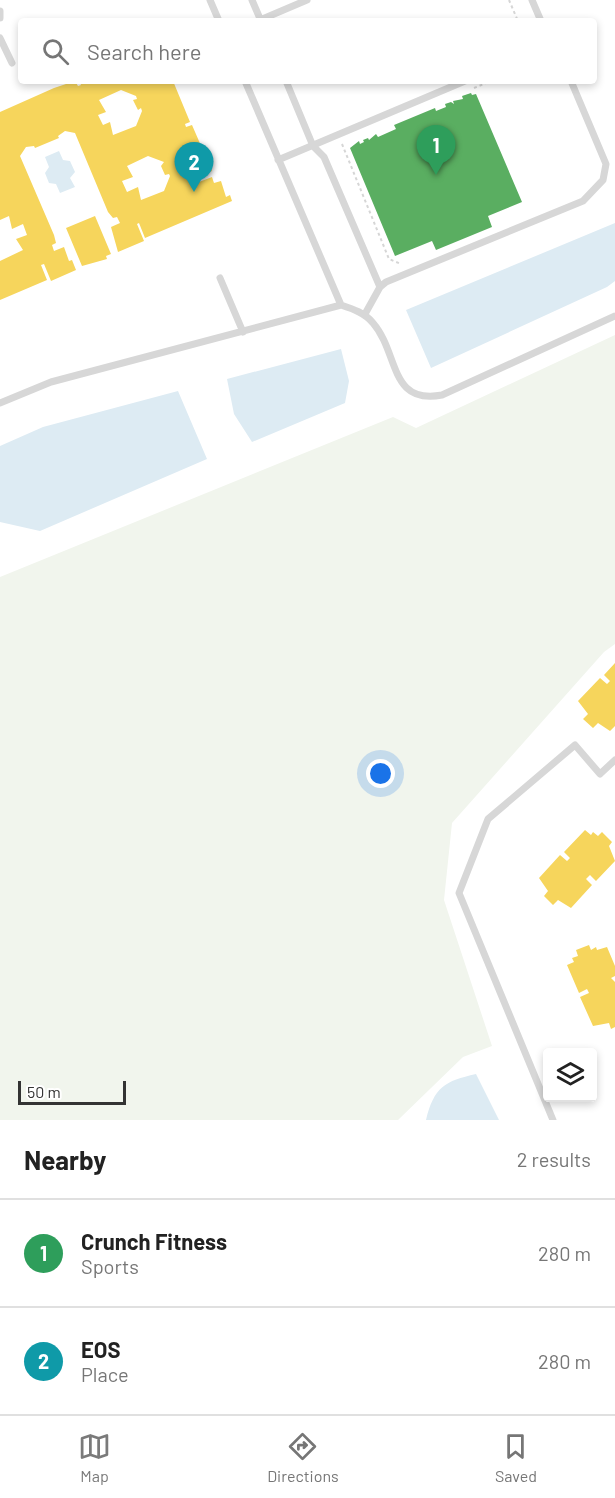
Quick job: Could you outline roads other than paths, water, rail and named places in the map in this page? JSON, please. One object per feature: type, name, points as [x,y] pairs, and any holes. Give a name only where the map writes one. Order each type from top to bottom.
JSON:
[{"type":"lane","points":[[210,0],[218,18]]},
{"type":"lane","points":[[252,0],[260,18]]},
{"type":"lane","points":[[266,18],[307,0]]},
{"type":"lane","points":[[532,0],[540,18]]},
{"type":"lane","points":[[0,11],[0,18]]},
{"type":"lane","points":[[0,39],[12,63]]},
{"type":"lane","points":[[246,84],[341,305]]},
{"type":"lane","points":[[287,84],[313,146],[324,157],[380,286]]},
{"type":"lane","points":[[278,160],[458,84]]},
{"type":"lane","points":[[365,315],[380,286],[583,201],[603,180],[606,164],[572,84]]},
{"type":"lane","points":[[220,278],[243,332]]},
{"type":"lane","points":[[0,403],[51,382],[341,305],[365,315],[381,334],[401,381],[409,393],[425,398],[442,395],[615,316]]},
{"type":"lane","points":[[553,1120],[459,893],[488,819],[575,745],[600,774],[615,760]]},
{"type":"place","name":"Crunch Fitness","points":[[436,175]]},
{"type":"place","name":"EOS","points":[[194,192]]}]
